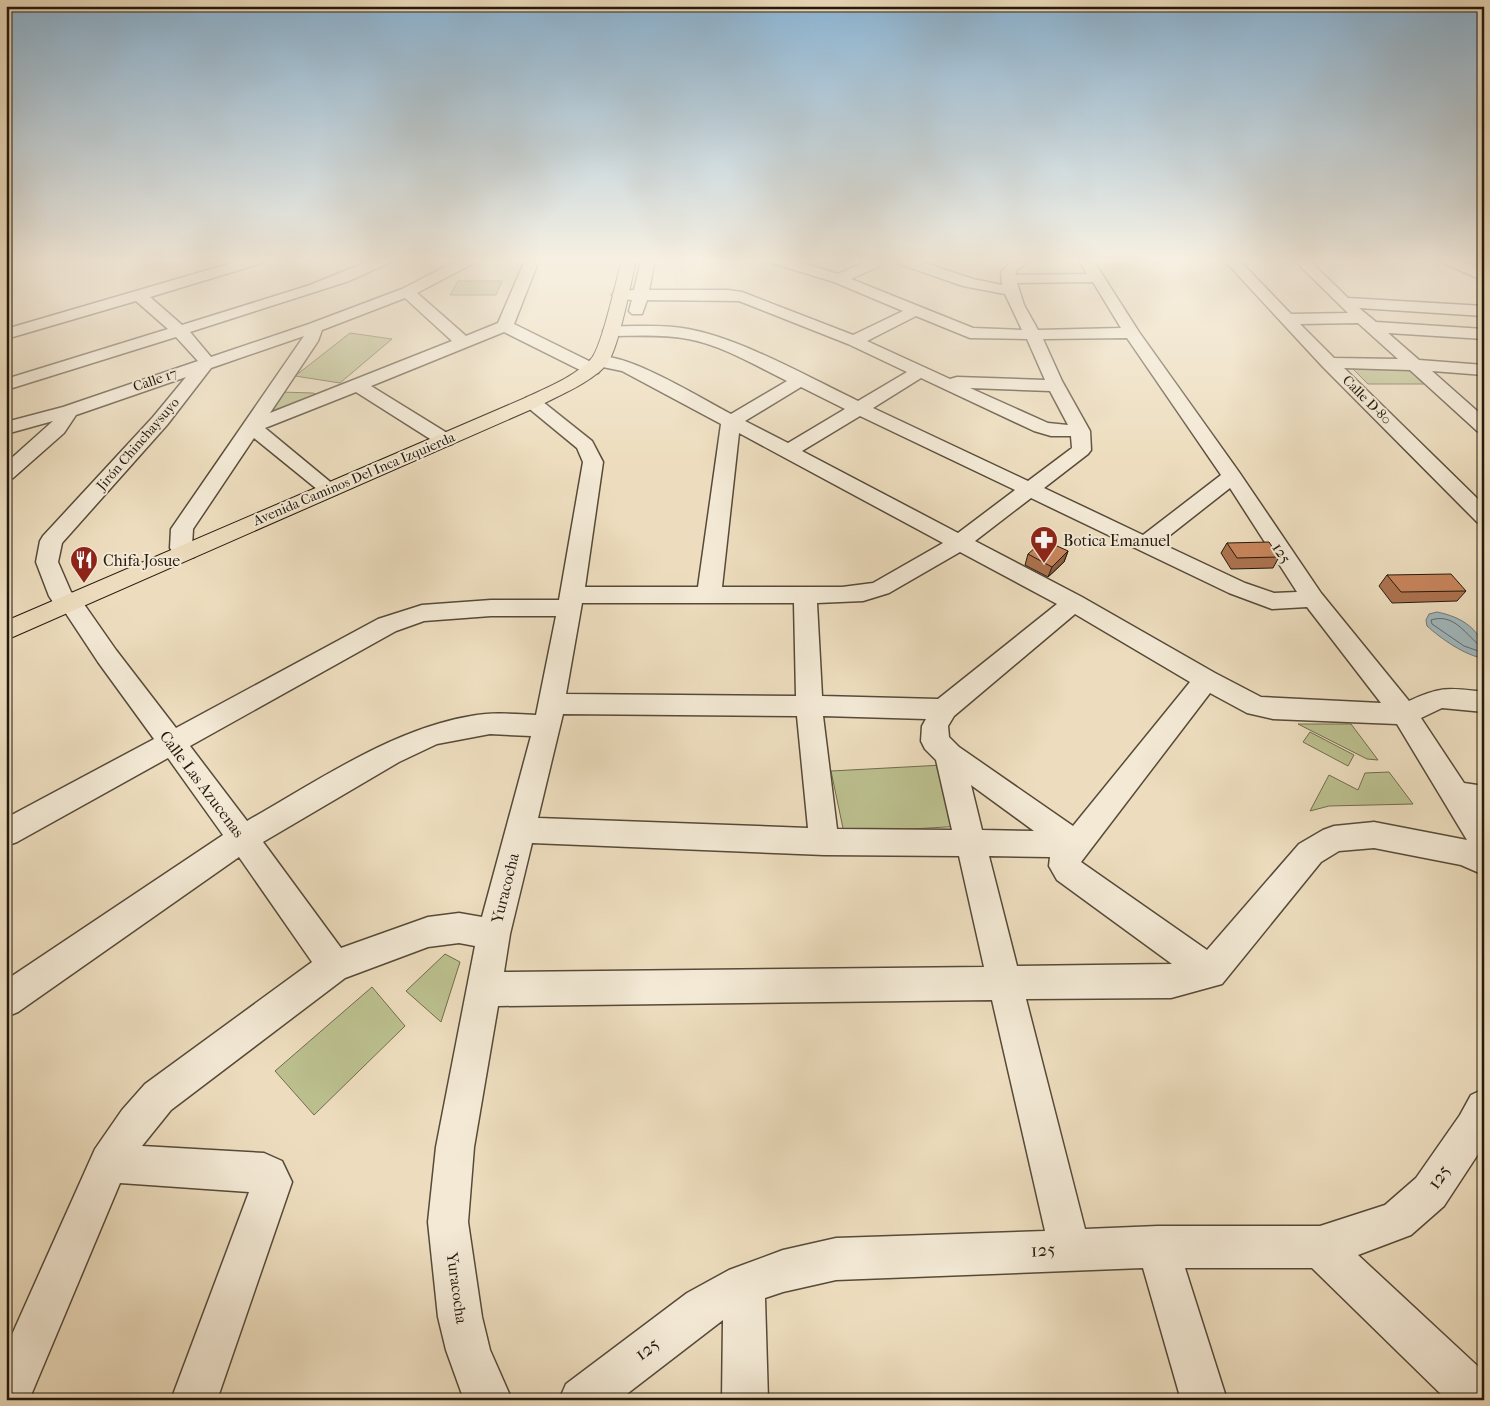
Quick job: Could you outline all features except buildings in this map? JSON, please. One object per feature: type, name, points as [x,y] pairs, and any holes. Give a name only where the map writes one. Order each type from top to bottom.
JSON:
[{"type":"main road","points":[[603,365],[612,326]]},
{"type":"main road","name":"Avenida Caminos Del Inca Izquierda","points":[[6,631],[532,402],[603,365]]},
{"type":"street","points":[[6,334],[35,326]]},
{"type":"street","points":[[174,326],[207,362]]},
{"type":"street","points":[[6,385],[197,326]]},
{"type":"street","name":"Calle 17","points":[[6,428],[68,411],[207,362],[319,326]]},
{"type":"street","points":[[445,326],[464,343]]},
{"type":"street","points":[[252,427],[505,326],[603,365],[643,375],[1074,603],[1206,680],[1256,706],[1273,709],[1405,714],[1438,699],[1449,698],[1484,702]]},
{"type":"street","points":[[603,365],[632,332],[634,326]]},
{"type":"street","points":[[815,326],[946,382],[1041,427],[1051,430],[1081,431]]},
{"type":"street","points":[[854,341],[885,326]]},
{"type":"street","points":[[952,326],[970,333],[994,335],[1132,333]]},
{"type":"street","points":[[6,834],[387,625],[422,613],[571,602],[709,595],[863,593],[881,588],[960,542],[1081,450],[1083,440],[1081,431],[1056,386],[1030,326]]},
{"type":"street","name":"125","points":[[1127,326],[1232,476],[1313,600],[1405,714],[1484,841]]},
{"type":"street","name":"Calle D-80","points":[[1293,326],[1484,517]]},
{"type":"street","points":[[1371,326],[1484,427]]},
{"type":"street","points":[[1396,326],[1484,334]]},
{"type":"street","points":[[186,552],[181,548],[182,530],[310,341],[315,327]]},
{"type":"street","points":[[611,331],[696,336],[745,354],[1260,598],[1284,602],[1313,600]]},
{"type":"street","name":"Jirón Chinchaysuyo","points":[[71,603],[61,596],[47,562],[51,541],[160,421],[207,362]]},
{"type":"street","points":[[1329,363],[1416,365],[1484,370]]},
{"type":"street","points":[[787,452],[920,371]]},
{"type":"street","points":[[731,422],[799,381]]},
{"type":"street","points":[[946,382],[1056,386]]},
{"type":"street","points":[[357,385],[445,440]]},
{"type":"street","name":"Yuracocha","points":[[490,1400],[480,1384],[468,1350],[460,1317],[448,1222],[455,1147],[494,934],[549,715],[591,486],[592,462],[585,445],[532,402]]},
{"type":"street","points":[[1462,407],[1484,409]]},
{"type":"street","points":[[6,474],[58,429],[68,411]]},
{"type":"street","points":[[709,595],[731,422]]},
{"type":"street","points":[[252,427],[330,490]]},
{"type":"street","points":[[1145,544],[1232,476]]},
{"type":"street","points":[[805,595],[810,706],[824,842]]},
{"type":"street","name":"Calle Las Azucenas","points":[[71,603],[171,744],[243,838],[334,966]]},
{"type":"street","points":[[1074,603],[944,709],[935,726],[934,741],[949,755],[1076,844]]},
{"type":"street","points":[[1206,680],[1063,861],[1064,866],[1068,870],[1210,972]]},
{"type":"street","points":[[6,1000],[243,838],[389,754],[416,741],[451,730],[549,715],[810,706],[944,709]]},
{"type":"street","points":[[949,755],[1070,1249]]},
{"type":"street","points":[[1453,794],[1484,798]]},
{"type":"street","points":[[520,830],[824,842],[1076,844]]},
{"type":"street","points":[[484,989],[1171,981],[1210,972],[1310,853],[1334,839],[1374,835],[1466,853],[1484,862]]},
{"type":"street","points":[[6,1400],[109,1163],[135,1123],[158,1097],[334,966],[428,932],[459,928],[494,934]]},
{"type":"street","name":"125","points":[[582,1400],[702,1308],[744,1285],[783,1271],[836,1259],[1158,1247],[1320,1248],[1397,1221],[1430,1192],[1480,1124]]},
{"type":"street","points":[[109,1163],[264,1173],[268,1175],[272,1182],[194,1400]]},
{"type":"street","points":[[1158,1247],[1204,1400]]},
{"type":"street","points":[[1320,1248],[1452,1383],[1480,1400]]},
{"type":"street","points":[[744,1285],[745,1400]]},
{"type":"green space","points":[[350,333],[392,339],[340,383],[295,376]]},
{"type":"green space","points":[[1351,367],[1405,367],[1424,384],[1368,384]]},
{"type":"green space","points":[[280,392],[313,393],[321,396],[277,412],[266,411]]},
{"type":"green space","points":[[1298,724],[1351,724],[1378,760],[1367,759]]},
{"type":"green space","points":[[1310,732],[1354,755],[1348,766],[1303,742]]},
{"type":"green space","points":[[943,765],[963,826],[844,833],[831,771]]},
{"type":"green space","points":[[1389,772],[1413,804],[1329,806],[1310,811],[1329,775],[1358,790],[1365,773]]},
{"type":"green space","points":[[445,954],[460,962],[441,1022],[406,991]]},
{"type":"green space","points":[[372,987],[405,1026],[314,1115],[275,1071]]},
{"type":"water","points":[[1437,612],[1455,617],[1470,626],[1480,640],[1484,658],[1462,651],[1427,626],[1426,620],[1429,614]]},
{"type":"place","name":"Botica Emanuel","points":[[1044,564]]},
{"type":"place","name":"Chifa Josue","points":[[84,584]]}]
